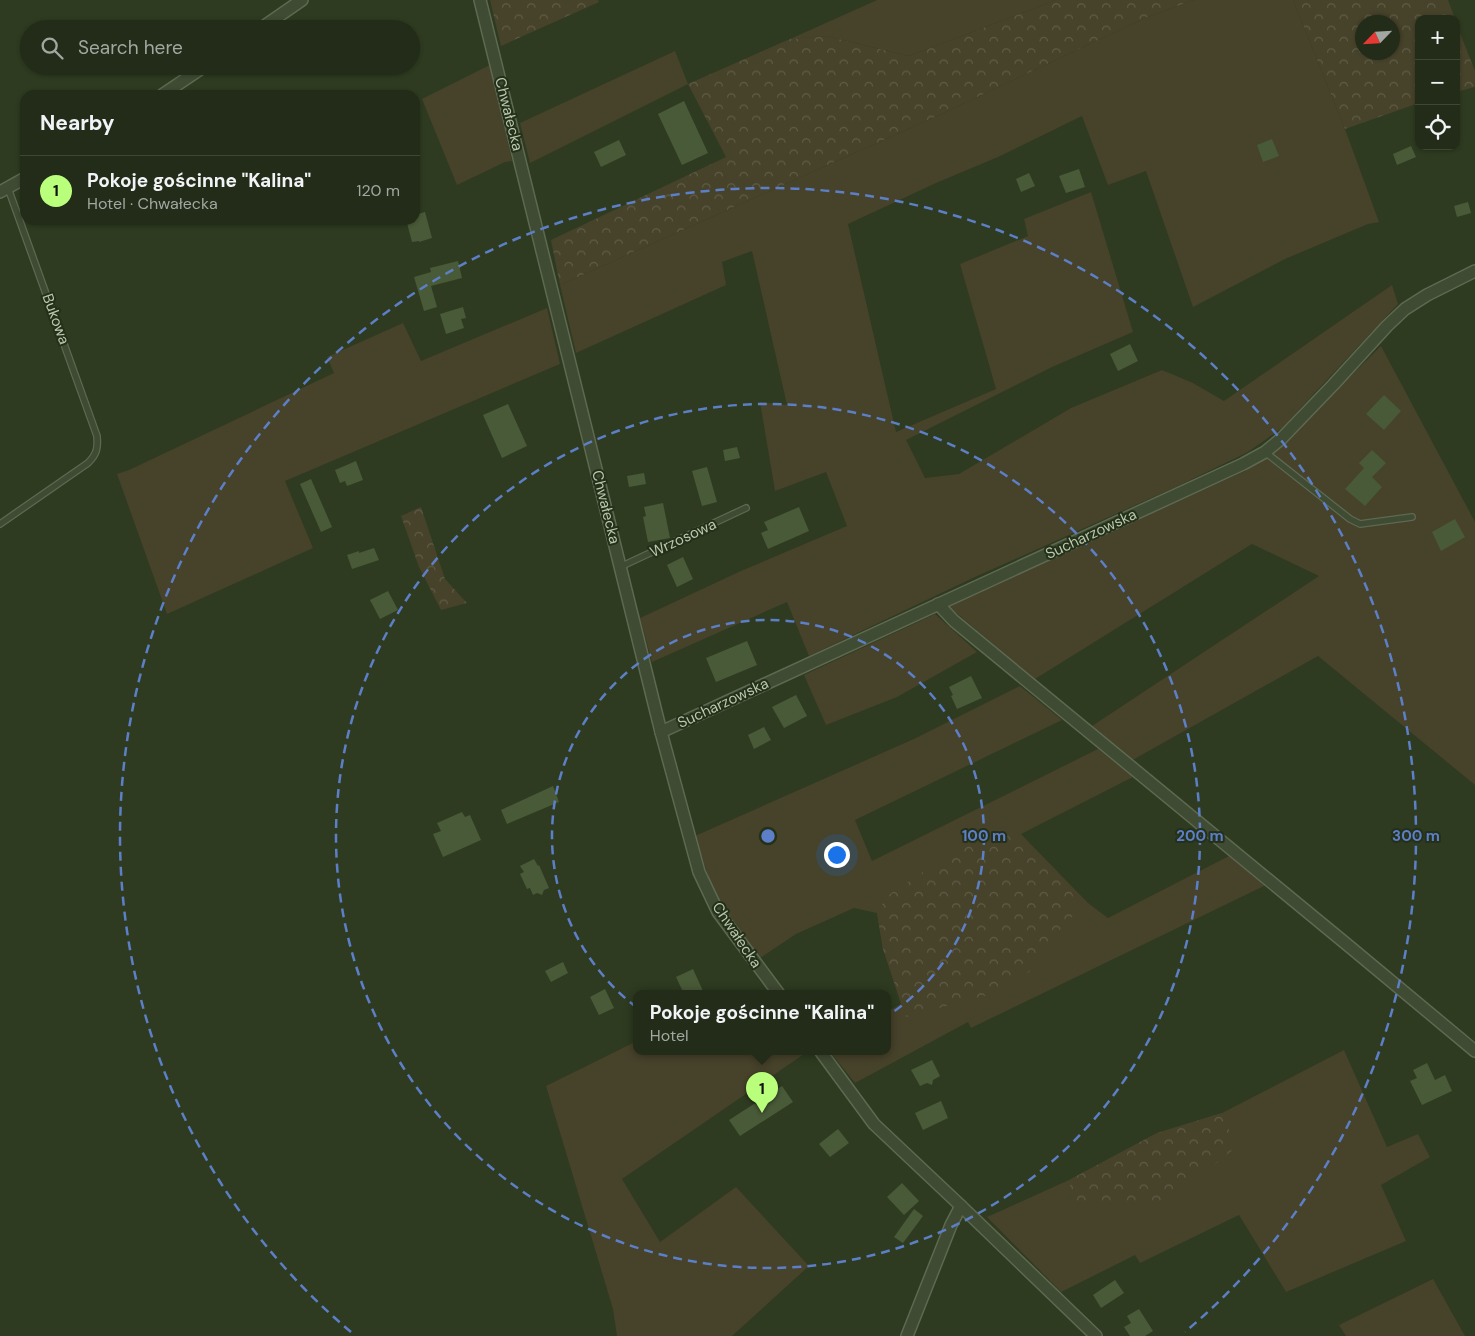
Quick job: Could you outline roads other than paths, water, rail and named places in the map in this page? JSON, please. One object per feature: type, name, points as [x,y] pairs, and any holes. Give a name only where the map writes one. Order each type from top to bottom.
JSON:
[{"type":"street","points":[[273,20],[302,0]]},
{"type":"street","name":"Chwałecka","points":[[480,0],[661,732],[699,872],[718,912],[776,990]]},
{"type":"street","points":[[169,90],[192,75]]},
{"type":"street","points":[[4,190],[20,181]]},
{"type":"street","name":"Sucharzowska","points":[[661,732],[1236,468],[1265,452],[1282,438],[1405,309],[1427,295],[1475,271]]},
{"type":"street","points":[[938,604],[954,621],[1475,1051]]},
{"type":"street","points":[[823,1055],[874,1124],[1096,1336]]},
{"type":"street","points":[[907,1336],[951,1225],[961,1206]]},
{"type":"lane","name":"Bukowa","points":[[0,524],[88,462],[96,452],[97,436],[4,190]]},
{"type":"lane","points":[[1265,452],[1350,519],[1360,524],[1412,517]]},
{"type":"lane","name":"Wrzosowa","points":[[620,567],[746,508]]},
{"type":"place","name":"Pokoje gościnne \"Kalina\"","points":[[762,1113]]}]
